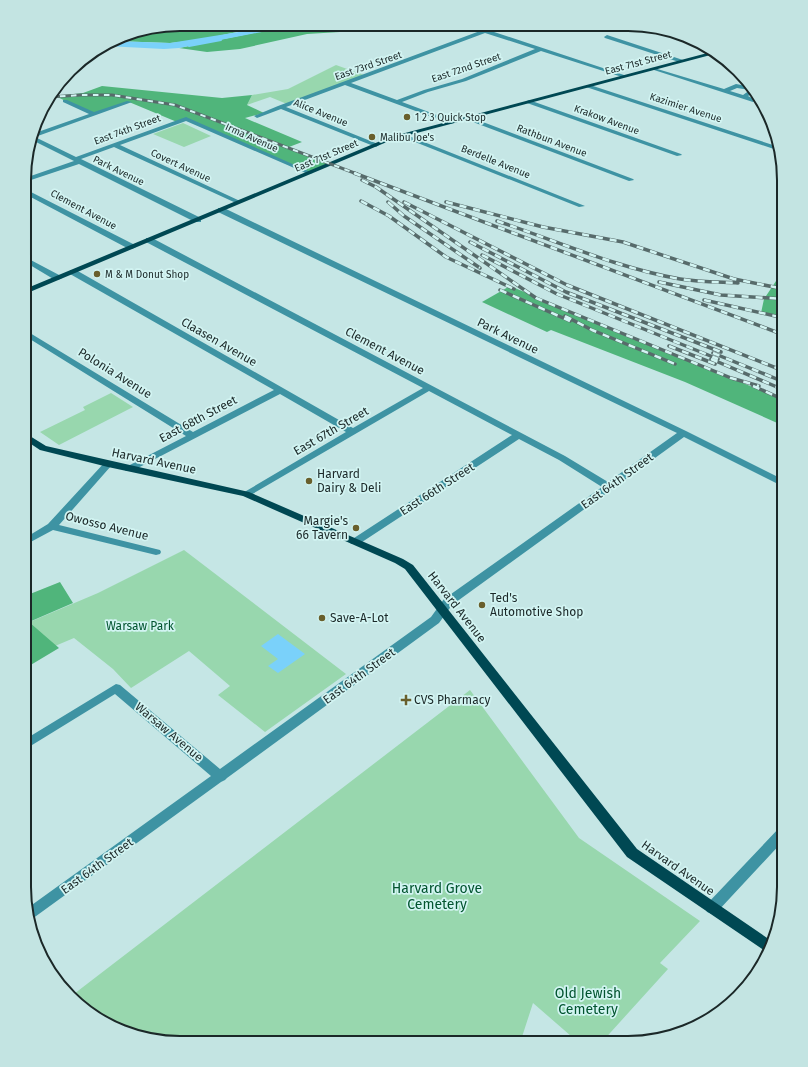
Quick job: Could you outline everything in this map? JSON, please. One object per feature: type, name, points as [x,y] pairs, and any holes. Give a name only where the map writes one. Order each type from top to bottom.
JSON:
[{"type":"main road","name":"East 71st Street","points":[[31,289],[402,135],[709,55]]},
{"type":"main road","name":"Harvard Avenue","points":[[31,440],[43,448],[129,469],[246,494],[355,542],[409,568],[632,853],[766,945]]},
{"type":"street","points":[[486,31],[624,76]]},
{"type":"street","name":"East 73rd Street","points":[[257,116],[486,31]]},
{"type":"street","points":[[607,37],[681,61]]},
{"type":"street","name":"East 72nd Street","points":[[397,102],[426,91],[464,80],[541,49]]},
{"type":"street","points":[[656,69],[753,100]]},
{"type":"street","points":[[344,83],[452,122]]},
{"type":"street","name":"Kazimier Avenue","points":[[588,86],[773,147]]},
{"type":"street","points":[[723,90],[736,86],[745,88]]},
{"type":"street","points":[[743,97],[750,94]]},
{"type":"street","points":[[65,101],[94,114]]},
{"type":"street","points":[[39,133],[129,102]]},
{"type":"street","name":"Krakow Avenue","points":[[529,102],[679,155]]},
{"type":"street","name":"Alice Avenue","points":[[280,107],[376,145]]},
{"type":"street","name":"Rathbun Avenue","points":[[467,118],[631,180]]},
{"type":"street","name":"East 74th Street","points":[[31,178],[186,119]]},
{"type":"street","name":"Irma Avenue","points":[[186,119],[310,173]]},
{"type":"street","name":"Berdelle Avenue","points":[[402,135],[581,206]]},
{"type":"street","name":"Park Avenue","points":[[37,140],[198,220]]},
{"type":"street","name":"Covert Avenue","points":[[114,145],[238,202]]},
{"type":"street","name":"Clement Avenue","points":[[31,194],[132,247]]},
{"type":"street","name":"Park Avenue","points":[[221,210],[683,433],[777,480]]},
{"type":"street","name":"Clement Avenue","points":[[148,240],[562,458],[609,487]]},
{"type":"street","points":[[31,262],[58,278]]},
{"type":"street","name":"Claasen Avenue","points":[[73,272],[353,432]]},
{"type":"street","name":"Polonia Avenue","points":[[31,335],[193,436]]},
{"type":"street","name":"East 67th Street","points":[[246,494],[429,388]]},
{"type":"street","name":"East 68th Street","points":[[129,469],[279,390]]},
{"type":"street","name":"East 64th Street","points":[[33,912],[435,620],[448,602],[683,433]]},
{"type":"street","name":"East 66th Street","points":[[355,542],[518,435]]},
{"type":"street","points":[[31,538],[52,526],[108,464]]},
{"type":"street","name":"Owosso Avenue","points":[[52,526],[156,552]]},
{"type":"street","name":"Warsaw Avenue","points":[[31,742],[116,688],[221,776]]},
{"type":"street","points":[[712,908],[777,838]]},
{"type":"green space","points":[[170,31],[242,31],[199,40],[170,43],[125,41],[142,36]]},
{"type":"green space","points":[[263,31],[357,31],[307,34],[240,49],[207,52],[179,48]]},
{"type":"green space","points":[[336,65],[364,75],[287,104],[270,97],[247,105],[252,95],[288,89]]},
{"type":"green space","points":[[102,86],[222,98],[252,95],[247,105],[264,113],[245,118],[302,142],[289,147],[331,164],[310,173],[186,119],[177,122],[129,102],[94,114],[56,97],[83,93]]},
{"type":"green space","points":[[183,123],[211,136],[184,147],[153,134]]},
{"type":"green space","points":[[777,280],[777,316],[761,313],[764,299]]},
{"type":"green space","points":[[510,286],[777,397],[777,423],[685,382],[551,330],[547,332],[482,302]]},
{"type":"green space","points":[[111,393],[133,407],[59,445],[40,432],[85,410],[83,407]]},
{"type":"green space","name":"Warsaw Park","points":[[184,550],[346,674],[265,732],[218,695],[230,686],[189,651],[131,688],[113,669],[74,638],[55,646],[31,628],[31,621],[98,593]]},
{"type":"green space","points":[[60,582],[73,603],[31,621],[31,594]]},
{"type":"green space","points":[[31,624],[59,648],[31,665]]},
{"type":"green space","name":"Harvard Grove Cemetery","points":[[470,690],[579,838],[700,921],[660,963],[668,969],[607,1036],[571,1036],[533,1003],[522,1036],[170,1036],[142,1031],[114,1021],[97,1011],[76,993]]},
{"type":"water","points":[[245,31],[267,31],[179,48],[164,49],[113,46],[125,41],[170,43]]},
{"type":"water","points":[[278,634],[305,654],[278,673],[268,666],[278,659],[261,646]]},
{"type":"waterway","points":[[189,46],[221,40]]},
{"type":"railway","points":[[56,97],[112,95],[175,105],[357,174]]},
{"type":"railway","points":[[354,173],[777,332]]},
{"type":"railway","points":[[362,180],[376,187],[536,298],[731,378],[759,386]]},
{"type":"railway","points":[[361,201],[389,216],[446,257],[514,289]]},
{"type":"railway","points":[[388,202],[404,216],[480,268]]},
{"type":"railway","points":[[404,202],[567,285],[777,368]]},
{"type":"railway","points":[[446,202],[543,227],[623,242],[734,279],[777,288]]},
{"type":"railway","points":[[497,221],[633,268],[680,279],[738,283]]},
{"type":"railway","points":[[470,242],[566,292],[721,352]]},
{"type":"railway","points":[[482,255],[557,294],[718,359]]},
{"type":"railway","points":[[659,282],[721,295],[777,299]]},
{"type":"railway","points":[[500,290],[570,321]]},
{"type":"railway","points":[[704,300],[777,316]]},
{"type":"railway","points":[[565,316],[592,330],[675,364]]},
{"type":"railway","points":[[669,346],[715,364]]},
{"type":"railway","points":[[713,353],[777,379]]},
{"type":"railway","points":[[711,359],[777,387]]},
{"type":"railway","points":[[753,386],[777,397]]},
{"type":"place","name":"1 2 3 Quick Stop","points":[[407,117]]},
{"type":"place","name":"Malibu Joe's","points":[[372,137]]},
{"type":"place","name":"M & M Donut Shop","points":[[97,274]]},
{"type":"place","name":"Harvard Dairy & Deli","points":[[309,481]]},
{"type":"place","name":"Margie's 66 Tavern","points":[[356,528]]},
{"type":"place","name":"Ted's Automotive Shop","points":[[482,605]]},
{"type":"place","name":"Save-A-Lot","points":[[322,618]]},
{"type":"place","name":"CVS Pharmacy","points":[[406,700]]},
{"type":"park label","name":"Old Jewish Cemetery","points":[[588,1002]]}]
